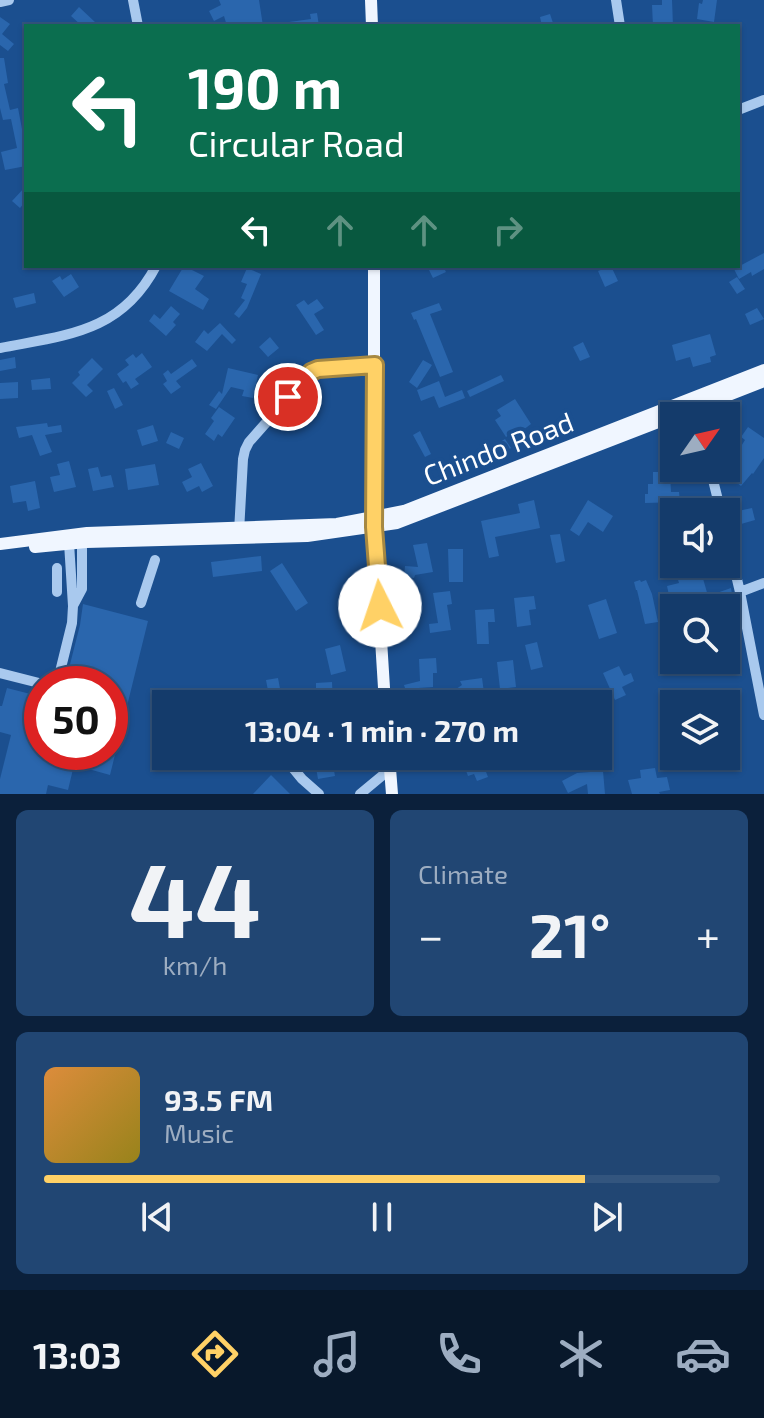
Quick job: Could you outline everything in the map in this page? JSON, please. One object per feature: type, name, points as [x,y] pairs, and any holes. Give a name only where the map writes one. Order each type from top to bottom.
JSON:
[{"type":"main road","points":[[371,0],[372,24]]},
{"type":"main road","points":[[374,268],[374,522],[384,690]]},
{"type":"main road","name":"Chindo Road","points":[[705,402],[764,370]]},
{"type":"main road","name":"Chindo Road","points":[[709,402],[764,381]]},
{"type":"main road","name":"Chindo Road","points":[[374,522],[660,420]]},
{"type":"main road","name":"Chindo Road","points":[[0,553],[76,543],[337,524],[397,523],[660,421]]},
{"type":"main road","points":[[374,490],[392,508],[404,511]]},
{"type":"main road","points":[[374,490],[371,503],[348,526],[376,554]]},
{"type":"main road","points":[[376,554],[387,531],[397,523]]},
{"type":"main road","name":"Chindo Road","points":[[0,544],[87,533],[239,532]]},
{"type":"main road","points":[[389,770],[392,794]]},
{"type":"street","points":[[0,2],[9,0]]},
{"type":"street","points":[[133,0],[138,24]]},
{"type":"street","points":[[616,0],[620,24]]},
{"type":"street","points":[[740,109],[764,100]]},
{"type":"street","points":[[0,348],[75,333],[98,324],[131,300],[155,268]]},
{"type":"street","points":[[239,532],[243,459],[255,435],[311,372],[375,365]]},
{"type":"street","points":[[61,666],[73,606],[82,589],[76,543]]},
{"type":"street","points":[[141,603],[155,560]]},
{"type":"street","points":[[57,568],[57,592]]},
{"type":"street","points":[[737,578],[764,715]]},
{"type":"street","points":[[740,592],[764,583]]},
{"type":"street","points":[[0,673],[24,679]]},
{"type":"street","points":[[295,770],[319,794]]},
{"type":"street","points":[[360,794],[389,770]]},
{"type":"building","points":[[219,0],[259,0],[263,24],[226,24],[224,16],[214,21],[209,11],[221,5]]},
{"type":"building","points":[[662,0],[672,0],[673,24],[653,24],[652,5],[662,5]]},
{"type":"building","points":[[703,0],[717,0],[714,22],[697,19],[699,3],[702,4]]},
{"type":"building","points":[[79,7],[96,23],[80,24],[71,16]]},
{"type":"building","points":[[317,13],[319,24],[289,24],[311,19],[310,14]]},
{"type":"building","points":[[550,14],[553,24],[542,24],[540,17]]},
{"type":"building","points":[[0,17],[10,24],[2,34],[14,44],[8,51],[0,45]]},
{"type":"building","points":[[0,58],[4,58],[8,83],[4,84],[10,110],[18,108],[24,128],[24,166],[5,170],[1,152],[17,148],[11,119],[3,120],[0,108]]},
{"type":"building","points":[[24,188],[24,203],[20,208],[12,201]]},
{"type":"building","points":[[764,253],[764,269],[752,276],[751,272],[739,279],[734,269]]},
{"type":"building","points":[[183,268],[188,268],[204,276],[195,289],[209,299],[203,310],[169,291]]},
{"type":"building","points":[[247,268],[261,274],[247,308],[239,318],[234,314],[245,300],[241,298],[247,284],[241,282]]},
{"type":"building","points":[[428,268],[444,268],[446,272],[433,278]]},
{"type":"building","points":[[612,268],[618,281],[605,287],[598,271]]},
{"type":"building","points":[[71,274],[79,287],[64,297],[52,281],[60,276],[62,280]]},
{"type":"building","points":[[737,277],[745,289],[737,294],[729,282]]},
{"type":"building","points":[[34,293],[36,303],[16,308],[13,298]]},
{"type":"building","points":[[317,299],[324,308],[314,314],[324,330],[316,335],[296,305],[304,300],[308,305]]},
{"type":"building","points":[[439,303],[442,310],[430,314],[453,372],[440,377],[411,313]]},
{"type":"building","points":[[171,306],[180,314],[173,322],[176,325],[166,336],[149,321],[154,314],[160,319]]},
{"type":"building","points":[[757,308],[764,319],[750,325],[745,314]]},
{"type":"building","points":[[220,323],[236,340],[232,344],[222,334],[207,351],[195,342],[204,330],[208,334]]},
{"type":"building","points":[[710,334],[716,355],[710,357],[711,362],[693,367],[690,357],[676,361],[672,345]]},
{"type":"building","points":[[270,337],[279,348],[268,357],[259,347]]},
{"type":"building","points":[[583,342],[590,357],[580,361],[573,347]]},
{"type":"building","points":[[142,353],[152,367],[135,379],[139,384],[131,389],[117,374],[129,365],[125,360],[133,354],[136,358]]},
{"type":"building","points":[[15,357],[16,368],[0,371],[0,360]]},
{"type":"building","points":[[92,358],[103,369],[87,385],[93,391],[86,397],[72,383]]},
{"type":"building","points":[[192,359],[197,366],[176,381],[181,387],[171,394],[163,384],[167,381],[163,374],[168,370],[171,374]]},
{"type":"building","points":[[423,360],[432,365],[417,388],[409,382]]},
{"type":"building","points":[[228,368],[258,375],[253,398],[242,396],[244,390],[231,387],[216,409],[209,405],[219,391],[222,394]]},
{"type":"building","points":[[501,375],[504,381],[470,397],[467,391]]},
{"type":"building","points":[[50,378],[51,389],[32,390],[31,380]]},
{"type":"building","points":[[439,381],[445,397],[462,390],[465,398],[439,408],[434,396],[421,401],[417,390]]},
{"type":"building","points":[[18,382],[18,398],[0,399],[0,383]]},
{"type":"building","points":[[114,388],[123,405],[115,409],[107,391]]},
{"type":"building","points":[[515,399],[531,424],[506,437],[495,420],[501,416],[497,410]]},
{"type":"building","points":[[219,407],[235,418],[222,437],[218,434],[214,441],[205,434]]},
{"type":"building","points":[[47,423],[48,427],[61,425],[62,432],[45,435],[52,452],[40,456],[32,435],[19,438],[16,427]]},
{"type":"building","points":[[153,425],[158,441],[142,446],[137,430]]},
{"type":"building","points":[[748,427],[764,438],[764,458],[741,486],[736,482],[740,482],[740,448],[745,440],[741,437]]},
{"type":"building","points":[[420,431],[431,454],[425,457],[413,435]]},
{"type":"building","points":[[171,432],[184,438],[179,449],[166,443]]},
{"type":"building","points":[[505,439],[511,448],[489,462],[483,452]]},
{"type":"building","points":[[69,461],[76,487],[54,492],[50,477],[60,475],[57,464]]},
{"type":"building","points":[[201,463],[213,486],[202,492],[199,486],[187,492],[182,482],[192,477],[188,469]]},
{"type":"building","points":[[155,464],[159,485],[128,490],[125,469]]},
{"type":"building","points":[[98,467],[101,477],[111,475],[114,487],[93,491],[88,469]]},
{"type":"building","points":[[653,472],[660,472],[660,482],[670,482],[671,492],[679,492],[680,498],[660,498],[660,503],[645,503],[648,484],[653,484]]},
{"type":"building","points":[[35,481],[40,508],[28,511],[26,501],[13,503],[10,486]]},
{"type":"building","points":[[534,500],[540,528],[495,537],[499,556],[489,558],[481,521],[520,513],[518,504]]},
{"type":"building","points":[[588,500],[613,516],[603,532],[588,522],[579,536],[570,530]]},
{"type":"building","points":[[752,508],[755,520],[741,524],[740,511]]},
{"type":"building","points":[[560,534],[565,561],[556,563],[550,535]]},
{"type":"building","points":[[427,543],[433,572],[415,575],[414,578],[404,577],[405,566],[418,567],[413,545]]},
{"type":"building","points":[[448,549],[463,549],[463,582],[449,582]]},
{"type":"building","points":[[261,556],[262,571],[213,577],[211,562]]},
{"type":"building","points":[[282,563],[308,603],[296,611],[270,571]]},
{"type":"building","points":[[677,578],[703,578],[707,594],[669,594],[667,586],[679,583]]},
{"type":"building","points":[[646,580],[652,594],[658,622],[645,624],[634,582]]},
{"type":"building","points":[[731,588],[732,594],[714,594]]},
{"type":"building","points":[[450,591],[452,604],[447,605],[451,630],[430,633],[429,624],[438,623],[433,593]]},
{"type":"building","points":[[534,596],[536,609],[529,610],[531,625],[517,627],[514,598]]},
{"type":"building","points":[[606,599],[617,633],[599,639],[588,605]]},
{"type":"building","points":[[83,604],[148,621],[128,702],[128,666],[70,666]]},
{"type":"building","points":[[494,609],[495,622],[488,622],[489,644],[477,644],[475,610]]},
{"type":"building","points":[[537,642],[543,667],[531,670],[525,645]]},
{"type":"building","points":[[340,645],[346,671],[331,675],[325,649]]},
{"type":"building","points":[[436,658],[437,673],[433,673],[433,687],[409,690],[404,685],[420,681],[419,659]]},
{"type":"building","points":[[513,660],[516,687],[500,689],[497,662]]},
{"type":"building","points":[[619,666],[624,676],[631,673],[634,681],[622,687],[626,695],[615,700],[603,673]]},
{"type":"building","points":[[278,678],[280,690],[268,690],[266,680]]},
{"type":"building","points":[[482,678],[484,690],[457,690],[462,685],[460,681]]},
{"type":"building","points":[[332,682],[332,690],[316,690],[316,683]]},
{"type":"building","points":[[7,688],[24,692],[24,770],[73,770],[68,790],[48,785],[46,794],[0,794],[0,779],[11,735],[0,732],[0,706]]},
{"type":"building","points":[[655,768],[657,778],[667,777],[670,790],[660,794],[632,794],[628,780],[641,778],[640,770]]},
{"type":"building","points":[[92,770],[111,770],[110,775]]},
{"type":"building","points":[[316,770],[334,770],[335,776],[318,779]]},
{"type":"building","points":[[466,770],[485,770],[488,777],[477,781],[474,774],[468,776]]},
{"type":"building","points":[[603,771],[605,794],[588,794],[587,784],[568,793],[562,781],[577,773]]},
{"type":"building","points":[[271,775],[290,794],[253,794]]},
{"type":"route","points":[[288,397],[311,372],[318,369],[375,365],[374,527],[380,606]]}]
